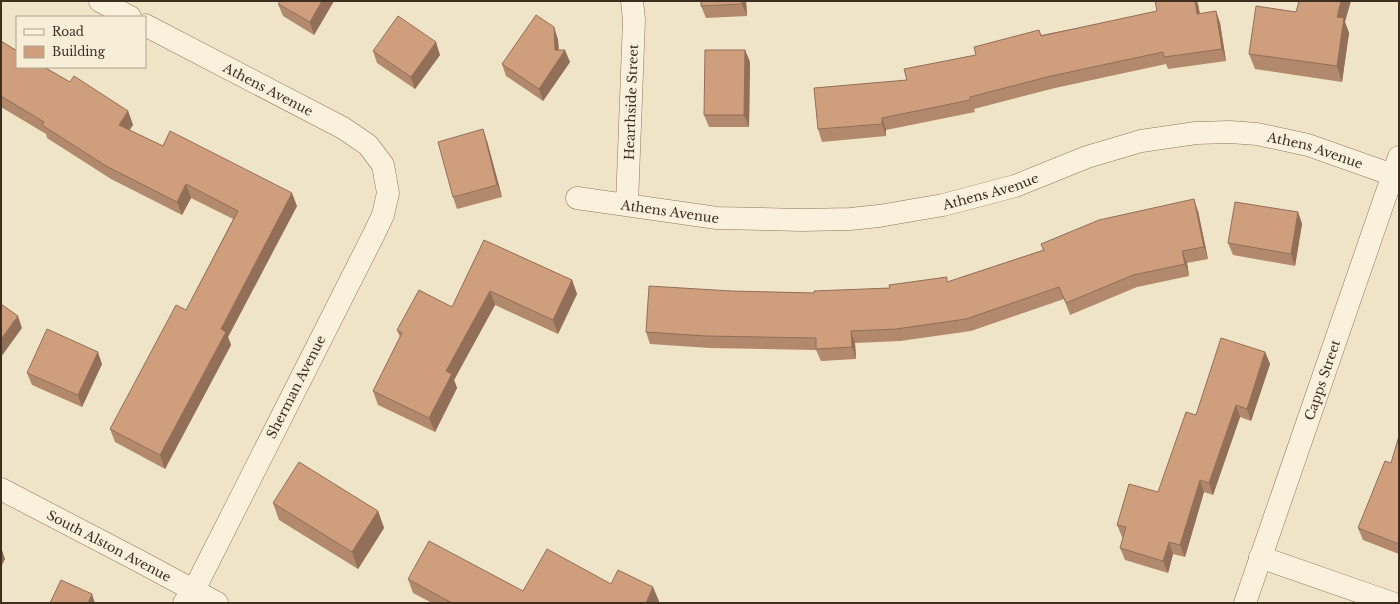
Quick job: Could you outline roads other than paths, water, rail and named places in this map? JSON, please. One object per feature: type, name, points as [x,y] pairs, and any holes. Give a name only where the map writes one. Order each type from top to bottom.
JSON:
[{"type":"street","points":[[100,1],[128,16]]},
{"type":"street","name":"Hearthside Street","points":[[627,204],[634,20],[632,1]]},
{"type":"street","name":"Athens Avenue","points":[[146,26],[343,128],[368,145],[383,165]]},
{"type":"street","name":"Athens Avenue","points":[[577,198],[717,218],[802,220],[850,219],[879,216],[943,205],[1015,186],[1087,157],[1141,141],[1202,133],[1230,132],[1257,134],[1396,166]]},
{"type":"street","name":"Sherman Avenue","points":[[189,596],[383,215],[388,193],[383,165]]},
{"type":"street","name":"Capps Street","points":[[1244,603],[1396,166]]},
{"type":"street","name":"South Alston Avenue","points":[[1,489],[189,596],[217,603]]},
{"type":"street","points":[[1260,557],[1392,603]]}]
